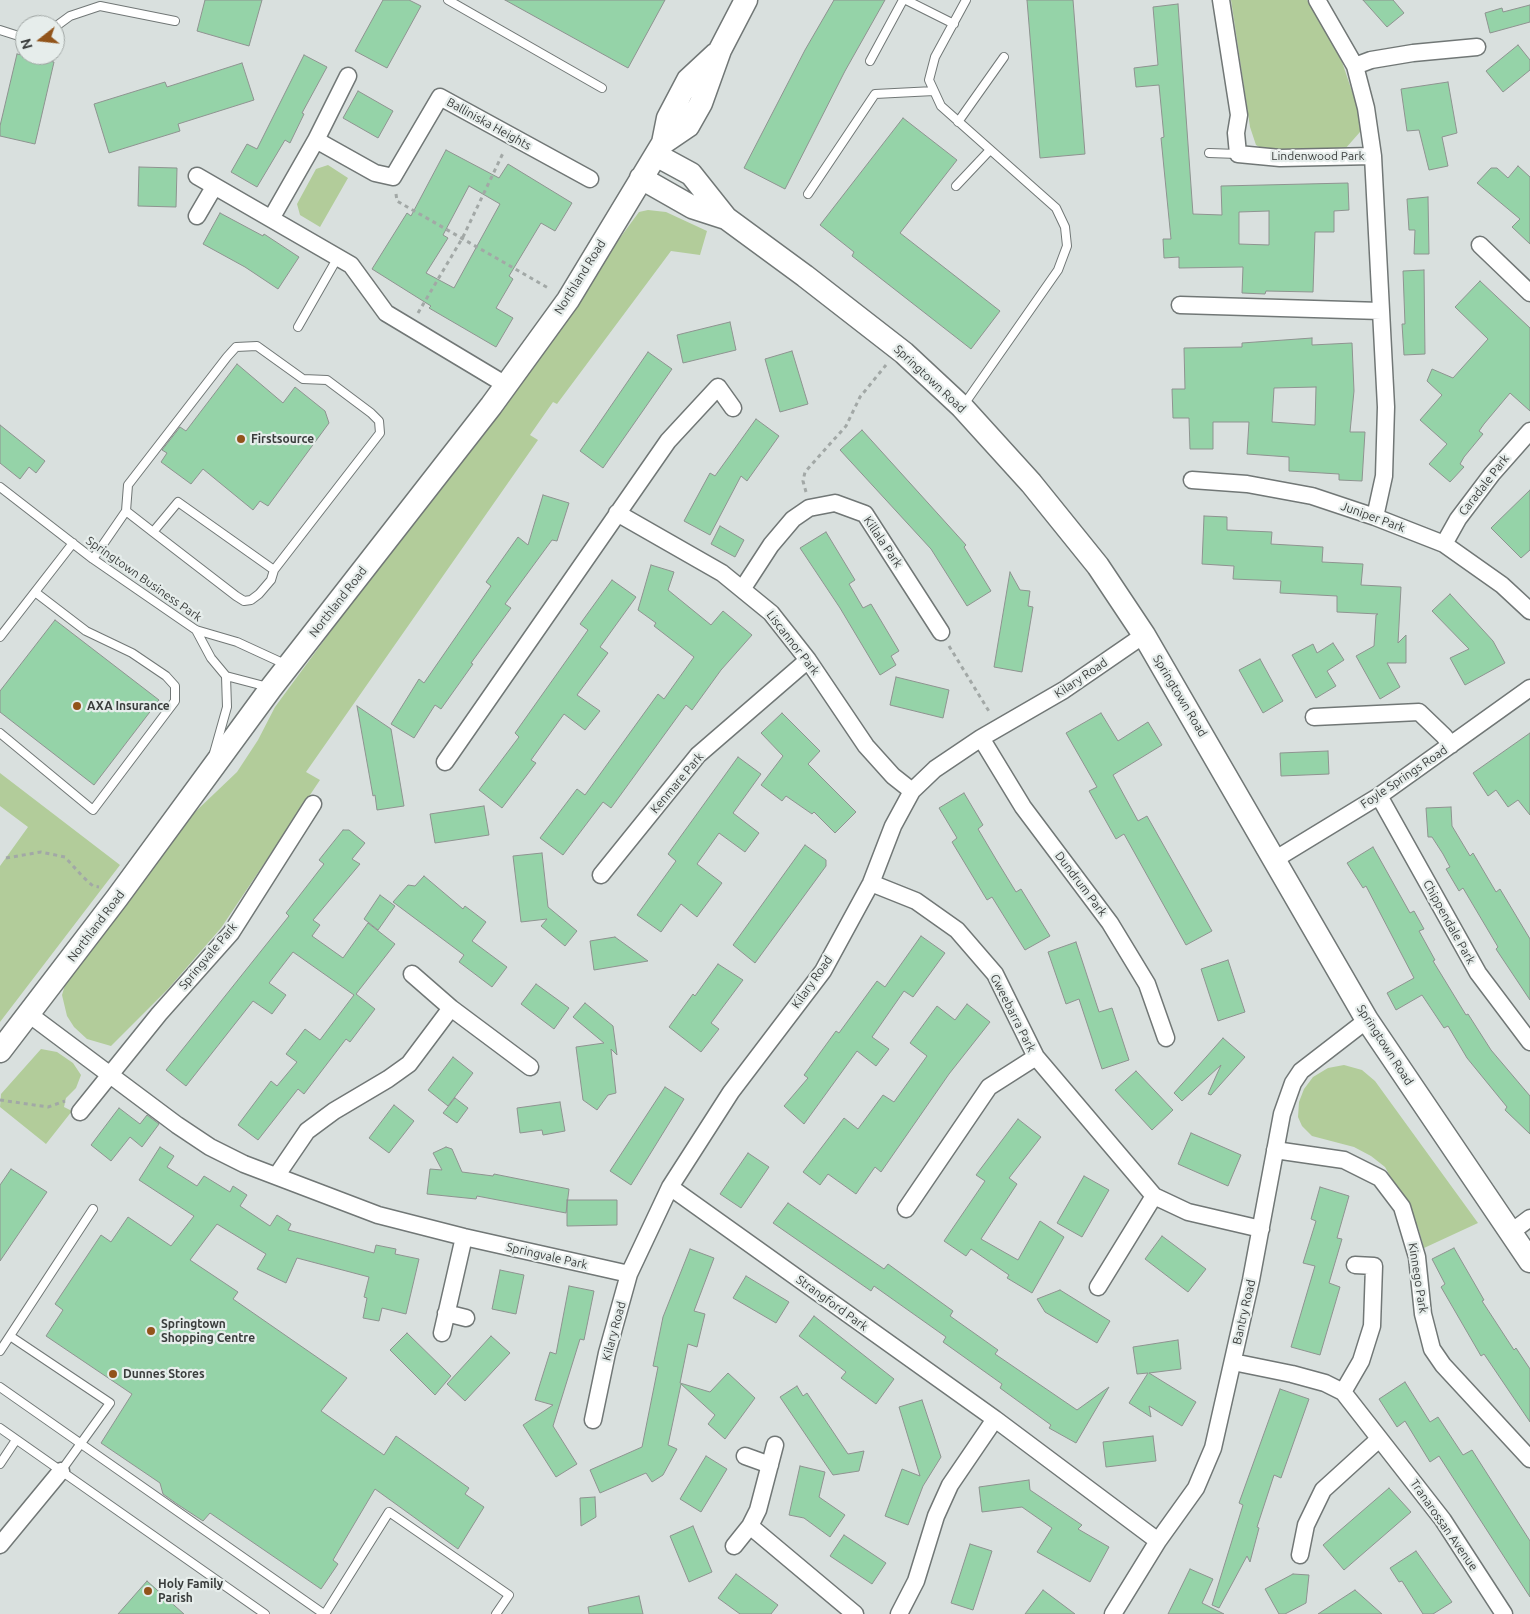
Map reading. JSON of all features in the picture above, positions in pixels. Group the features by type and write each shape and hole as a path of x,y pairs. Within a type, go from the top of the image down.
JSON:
{"main road":[{"name":"Northland Road","path":"0,1051 30,1015 271,688 506,385 568,300 659,149 688,126 701,103 720,50 746,0"},
{"name":"Springtown Road","path":"659,149 691,174 726,218 806,276 904,353 962,407 1031,483 1098,566 1144,635 1368,1020 1530,1261"},
{"name":"Springtown Road","path":"641,178 692,207 726,218"}],"street":[{"path":"1221,0 1240,115 1236,133 1238,154"},
{"name":"Lindenwood Park","path":"1317,0 1355,66 1366,108 1373,156 1386,407 1384,476 1376,516"},
{"path":"1355,66 1371,60 1413,53 1477,47"},
{"path":"272,217 316,140 348,76"},
{"name":"Balliniska Heights","path":"393,177 440,97 510,137 590,179"},
{"path":"316,140 375,173 393,177"},
{"name":"Lindenwood Park","path":"1238,154 1280,158 1373,156"},
{"path":"197,176 272,217 351,265 386,313 411,326 506,385"},
{"path":"198,216 214,187"},
{"path":"1480,245 1530,293"},
{"path":"1180,305 1381,310"},
{"path":"445,762 668,441 718,387 733,408"},
{"name":"Caradale Park","path":"1444,544 1458,519 1492,474 1530,430"},
{"name":"Juniper Park","path":"1192,480 1247,484 1312,496 1376,516 1444,544 1502,585 1530,611"},
{"name":"Killala Park","path":"743,588 771,545 793,519 810,508 835,503 865,514 941,632"},
{"name":"Liscannor Park","path":"617,513 722,573 743,588 771,613 808,660 866,746 893,776 912,791"},
{"name":"Kilary Road","path":"593,1420 607,1353 629,1274 670,1187 731,1092 823,971 871,883 893,826 912,791 936,769 981,738 1064,690 1144,635"},
{"name":"Kenmare Park","path":"601,876 698,755 808,660"},
{"name":"Foyle Springs Road","path":"1274,860 1379,796 1530,688"},
{"path":"1314,717 1420,712 1444,736 1450,745"},
{"name":"Dundrum Park","path":"981,738 1023,807 1110,922 1147,984 1166,1038"},
{"name":"Chippendale Park","path":"1379,796 1478,973 1530,1042"},
{"name":"Springvale Park","path":"109,1075 231,933 313,804"},
{"name":"Gweebarra Park","path":"871,883 916,901 957,930 995,974 1036,1057 1154,1196 1188,1212 1261,1229"},
{"path":"412,974 450,1008 530,1067"},
{"path":"277,1175 307,1131 334,1111 388,1079 409,1064 450,1008"},
{"name":"Springvale Park","path":"30,1015 109,1075 210,1147 244,1164 378,1215 464,1237 629,1274"},
{"name":"Bantry Road","path":"1113,1614 1158,1541 1196,1488 1213,1448 1261,1229 1274,1150 1282,1114 1292,1083 1301,1071 1368,1020"},
{"name":"Gweebarra Park","path":"906,1209 989,1087 1036,1057"},
{"path":"80,1112 109,1075"},
{"name":"Kinnego Park","path":"1274,1150 1344,1160 1380,1178 1402,1207 1417,1257 1423,1314 1432,1349 1443,1364 1530,1458"},
{"name":"Strangford Park","path":"670,1187 995,1419 1158,1541"},
{"path":"1098,1287 1154,1196"},
{"path":"1510,1233 1530,1218"},
{"path":"442,1333 464,1237"},
{"path":"1342,1392 1361,1361 1372,1326 1374,1266 1355,1265"},
{"path":"446,1314 466,1318"},
{"name":"Tranarossan Avenue","path":"1233,1362 1325,1383 1342,1392 1443,1520 1504,1614"},
{"path":"899,1614 916,1582 936,1516 950,1485 995,1419"},
{"path":"1300,1555 1306,1525 1323,1490 1378,1440"},
{"path":"734,1546 750,1526 758,1510 775,1445"},
{"path":"745,1456 770,1465"},
{"path":"0,1545 61,1471"},
{"path":"750,1526 855,1614"}],"lane":[{"path":"448,0 602,88"},
{"path":"870,61 904,0 954,24"},
{"path":"962,407 1058,270 1067,246 1065,228 1056,208 941,106 929,80 935,57 966,0"},
{"path":"65,20 70,16 100,6 175,21"},
{"path":"0,30 15,35"},
{"path":"958,122 1004,57"},
{"path":"808,194 875,94 934,91"},
{"path":"956,186 990,150"},
{"path":"1209,153 1238,154"},
{"path":"298,327 338,257"},
{"path":"93,559 126,511 128,485 236,348 257,346 303,379 327,380 379,421 380,434 274,570 271,580 251,600 244,601 126,511"},
{"name":"Springtown Business Park","path":"0,487 93,559 196,630 237,642 288,666"},
{"path":"153,532 178,502 274,570"},
{"path":"0,637 74,543"},
{"path":"0,733 93,810 175,700 175,686 166,676 132,653 86,630 35,592"},
{"path":"196,630 211,658 226,676 271,688"},
{"path":"207,774 227,707 226,676"},
{"path":"0,1350 93,1209"},
{"path":"10,1336 110,1403 61,1471"},
{"path":"0,1387 324,1614 389,1512 508,1595 496,1614"},
{"path":"0,1428 265,1614"},
{"path":"0,1464 16,1440"}],"path":[{"path":"411,326 463,237 510,137"},
{"path":"393,177 397,200 545,285"},
{"path":"810,508 802,481 805,472 846,426 860,397 888,362"},
{"path":"941,632 999,728"},
{"path":"6,858 41,852 66,857 93,886 104,888 117,898"},
{"path":"0,1100 48,1107 68,1100"}],"green space":[{"path":"1231,0 1307,0 1338,50 1360,115 1360,132 1345,149 1266,151 1256,145 1250,127"},
{"path":"328,165 348,178 320,227 300,215 297,204 316,169"},
{"path":"648,210 666,212 707,231 700,255 671,251 557,404 553,402 530,435 538,440 306,772 320,780 221,928 168,989 111,1046 87,1039 74,1027 67,1016 62,995 65,985 194,813 237,772 258,740 275,707 639,212"},
{"path":"0,773 120,865 0,1022 0,866 28,827 0,806"},
{"path":"41,1049 57,1052 73,1063 81,1075 76,1088 66,1098 64,1107 72,1111 46,1144 0,1107 1,1094"},
{"path":"1344,1065 1362,1070 1375,1081 1478,1223 1424,1248 1418,1227 1385,1167 1371,1156 1354,1147 1312,1136 1302,1126 1298,1117 1299,1102 1304,1089 1313,1077 1328,1068"}],"building":[{"path":"205,0 262,0 249,46 197,31"},
{"path":"383,0 409,0 421,6 387,68 355,51"},
{"path":"505,0 665,0 628,68"},
{"path":"834,0 885,0 845,71 785,189 744,168 805,50"},
{"path":"1027,0 1073,0 1085,154 1040,158"},
{"path":"1363,0 1393,0 1404,13 1387,27"},
{"path":"1178,4 1193,214 1222,215 1221,186 1348,183 1349,210 1334,211 1334,232 1315,232 1313,292 1266,291 1265,294 1242,293 1243,267 1179,268 1179,257 1164,258 1163,239 1171,239 1161,138 1164,137 1159,85 1136,87 1134,68 1158,65 1153,7","holes":["1269,211 1269,245 1239,244 1239,212"]},
{"path":"1530,5 1530,22 1490,33 1485,13 1502,8 1503,12"},
{"path":"1518,45 1530,60 1530,70 1503,92 1486,71"},
{"path":"304,55 327,67 302,113 304,114 290,143 285,140 257,187 231,172 247,144 257,149"},
{"path":"15,62 15,65 53,65 35,144 0,136 0,126"},
{"path":"242,63 254,100 178,124 180,131 109,153 94,104 165,82 167,87"},
{"path":"1448,82 1457,133 1442,137 1448,166 1429,170 1419,130 1407,131 1401,89"},
{"path":"358,91 393,111 378,138 343,118"},
{"path":"903,118 957,160 900,233 1000,311 971,349 852,256 854,252 820,225"},
{"path":"446,150 499,178 508,164 572,203 555,231 541,223 509,276 513,279 496,308 513,318 496,347 429,308 431,306 372,269 407,213 411,216","holes":["469,186 500,204 454,288 426,273 448,238 443,235"]},
{"path":"1518,166 1530,177 1530,244 1512,227 1520,219 1477,183 1491,168 1497,168 1508,178"},
{"path":"139,167 177,168 176,207 138,206"},
{"path":"1428,197 1429,254 1414,254 1415,230 1409,230 1407,199"},
{"path":"220,213 263,236 264,234 299,257 278,289 245,267 203,244"},
{"path":"1424,270 1425,354 1404,355 1402,324 1405,324 1403,271"},
{"path":"1480,281 1530,328 1530,411 1510,393 1479,431 1483,434 1464,457 1460,464 1464,467 1450,482 1429,464 1447,444 1420,420 1442,395 1427,381 1432,369 1453,378 1488,339 1455,307"},
{"path":"730,322 736,350 683,363 677,335"},
{"path":"1312,338 1312,345 1352,343 1354,391 1350,432 1365,432 1362,481 1339,480 1339,474 1289,471 1289,457 1247,454 1249,422 1213,422 1213,449 1190,449 1189,418 1173,418 1172,389 1185,389 1184,348 1242,347 1242,343","holes":["1316,387 1315,425 1272,422 1274,388"]},
{"path":"792,351 808,404 780,412 765,359"},
{"path":"648,352 672,369 603,468 580,451"},
{"name":"Firstsource","path":"237,364 283,403 295,387 325,411 329,423 268,506 260,501 253,510 203,469 191,484 161,462 167,453 162,450 180,427 186,431"},
{"path":"756,419 779,436 747,481 741,476 710,535 684,521 710,473 715,476"},
{"path":"0,425 45,461 36,473 29,467 20,479 0,463"},
{"path":"862,430 966,545 964,547 991,591 967,606 931,549 840,450"},
{"path":"1530,490 1530,550 1521,558 1491,528"},
{"path":"543,495 569,503 557,541 552,540 505,604 511,608 471,663 473,664 441,709 435,705 414,738 391,724 419,679 424,683 491,586 486,582 518,537 528,545"},
{"path":"1204,516 1227,517 1227,530 1272,532 1271,544 1323,547 1322,562 1363,564 1361,585 1401,587 1398,643 1406,635 1406,663 1387,663 1400,687 1380,699 1356,656 1374,646 1376,615 1378,614 1337,612 1337,596 1280,593 1281,581 1233,579 1234,566 1202,564"},
{"path":"720,526 744,540 735,557 711,544"},
{"path":"826,532 855,580 849,584 863,608 871,604 899,651 891,656 896,665 880,675 840,608 800,548"},
{"path":"651,565 674,572 668,590 711,625 723,611 752,635 721,670 692,710 686,705 611,808 603,802 563,855 540,838 577,789 585,795 658,694 664,699 694,657 654,626 656,623 638,610"},
{"path":"1010,572 1020,590 1030,591 1028,606 1033,607 1022,672 994,667"},
{"path":"612,580 636,597 600,647 608,653 577,695 600,711 585,730 564,714 531,760 536,763 502,808 479,790 519,737 515,733 588,630 580,624"},
{"path":"1450,594 1493,641 1505,663 1465,685 1450,658 1469,649 1432,611"},
{"name":"AXA Insurance","path":"55,620 159,700 94,785 0,712 0,691"},
{"path":"1333,643 1344,660 1327,671 1336,686 1316,698 1292,655 1313,644 1317,653"},
{"path":"1260,659 1283,701 1263,713 1239,670"},
{"path":"896,677 949,690 943,718 890,705"},
{"path":"357,706 391,729 404,806 377,810"},
{"path":"782,713 820,751 808,764 856,812 835,833 814,812 812,814 786,796 782,801 761,785 783,756 761,733"},
{"path":"1101,713 1118,741 1148,722 1162,745 1113,775 1138,821 1147,816 1212,931 1186,945 1124,834 1116,839 1089,791 1097,787 1066,733"},
{"path":"1530,733 1530,815 1518,800 1508,807 1496,790 1488,796 1473,773"},
{"path":"1328,751 1329,774 1281,776 1280,753"},
{"path":"738,757 761,774 733,813 759,833 745,852 719,833 697,864 722,883 697,917 681,904 661,932 637,915 676,861 668,854"},
{"path":"964,793 983,825 978,829 997,861 1016,892 1021,889 1050,936 1025,950 992,897 987,900 952,842 957,838 939,808"},
{"path":"484,806 489,835 435,843 430,814"},
{"path":"1451,807 1452,826 1470,856 1473,853 1496,892 1500,889 1530,939 1530,1000 1496,949 1498,947 1463,888 1459,891 1446,869 1450,867 1443,854 1432,837 1428,837 1426,808"},
{"path":"343,830 349,830 365,843 352,859 360,864 313,920 320,925 312,936 343,958 368,923 395,944 356,994 375,1009 350,1042 346,1039 304,1094 298,1089 258,1140 238,1125 271,1081 277,1086 297,1062 286,1054 305,1029 320,1040 354,995 293,952 269,983 286,995 272,1014 253,1001 186,1086 166,1070 289,916 286,913 324,864 319,860"},
{"path":"805,845 826,860 826,866 755,963 733,945"},
{"path":"1373,847 1410,913 1414,911 1424,929 1419,931 1435,960 1433,961 1466,1015 1468,1014 1491,1050 1530,1096 1530,1134 1505,1110 1507,1107 1467,1058 1448,1026 1444,1028 1422,995 1396,1010 1387,993 1414,978 1366,886 1363,888 1347,863"},
{"path":"542,853 548,907 577,931 565,946 541,926 547,919 521,922 513,856"},
{"path":"424,876 463,909 465,906 486,922 472,941 507,967 492,987 459,962 464,955 393,902 408,885 415,886"},
{"path":"380,895 395,906 378,930 364,919"},
{"path":"921,936 945,953 913,997 904,991 872,1037 889,1049 876,1066 857,1051 804,1124 784,1106 808,1078 804,1075 836,1031 839,1033 877,981 885,987"},
{"path":"615,937 648,961 594,970 590,941"},
{"path":"1076,942 1099,1012 1112,1008 1129,1060 1102,1069 1079,999 1066,1004 1048,952"},
{"path":"1228,960 1245,1012 1218,1021 1201,969"},
{"path":"718,964 743,980 711,1023 719,1029 701,1052 669,1027"},
{"path":"536,984 569,1008 554,1029 521,1004"},
{"path":"585,1003 613,1026 617,1055 611,1049 616,1093 608,1095 597,1110 583,1100 576,1047 604,1043 573,1017"},
{"path":"967,1004 990,1022 949,1074 881,1172 875,1167 856,1194 828,1174 820,1185 803,1172 844,1118 858,1129 883,1095 894,1102 927,1056 910,1043 937,1006 955,1020"},
{"path":"1223,1038 1245,1057 1211,1095 1208,1094 1221,1065 1182,1101 1174,1093"},
{"path":"453,1057 473,1073 448,1106 428,1090"},
{"path":"1136,1071 1173,1110 1152,1130 1115,1090"},
{"path":"665,1087 684,1099 631,1185 610,1171"},
{"path":"455,1098 468,1108 457,1123 443,1113"},
{"path":"560,1102 565,1131 543,1135 542,1130 520,1133 517,1108"},
{"path":"394,1105 414,1121 389,1153 369,1138"},
{"path":"119,1108 140,1124 147,1115 159,1124 142,1147 130,1137 111,1161 91,1145"},
{"path":"1018,1119 1041,1137 1009,1178 1017,1184 981,1239 1018,1260 1040,1221 1064,1237 1032,1293 1007,1278 1009,1275 971,1249 966,1256 944,1241 985,1181 976,1175"},
{"path":"1191,1133 1241,1155 1228,1186 1178,1164"},
{"path":"160,1147 174,1156 167,1167 197,1186 204,1176 230,1192 233,1186 247,1195 240,1206 270,1226 277,1215 291,1224 288,1230 374,1253 376,1245 396,1249 395,1254 419,1259 406,1314 382,1308 379,1321 363,1318 367,1298 364,1297 369,1277 297,1258 286,1283 257,1269 266,1254 217,1224 190,1260 238,1292 233,1299 347,1378 321,1411 384,1455 396,1436 469,1488 465,1494 484,1507 458,1549 375,1489 333,1560 338,1564 321,1589 210,1513 203,1521 177,1504 163,1494 160,1483 101,1443 132,1394 46,1336 63,1310 55,1304 101,1235 111,1242 128,1217 171,1246 194,1216 139,1180"},
{"path":"446,1147 452,1149 462,1172 493,1176 494,1174 569,1189 566,1213 477,1196 476,1199 427,1194 430,1169 442,1170 433,1153"},
{"path":"748,1153 769,1167 741,1208 720,1194"},
{"path":"11,1169 47,1192 0,1261 0,1185"},
{"path":"1084,1176 1109,1190 1082,1237 1057,1223"},
{"path":"1320,1187 1349,1196 1337,1238 1342,1239 1329,1283 1340,1287 1320,1355 1291,1347 1315,1266 1303,1263 1316,1221 1311,1219"},
{"path":"567,1200 617,1200 617,1225 567,1226"},
{"path":"788,1203 884,1269 888,1264 953,1311 950,1316 998,1350 995,1354 1077,1410 1109,1387 1076,1443 1049,1428 1051,1425 1000,1388 1002,1384 943,1342 946,1337 874,1286 871,1291 773,1223"},
{"path":"1162,1236 1206,1269 1188,1292 1145,1259"},
{"path":"1454,1248 1484,1300 1482,1301 1514,1350 1516,1348 1530,1369 1530,1422 1484,1354 1481,1356 1441,1287 1445,1284 1432,1259"},
{"path":"690,1249 714,1258 694,1311 705,1314 697,1347 688,1344 680,1383 710,1392 728,1373 755,1398 725,1439 708,1424 715,1415 681,1384 668,1445 677,1449 663,1475 652,1482 646,1473 600,1493 590,1470 642,1447 658,1367 653,1366 663,1317"},
{"path":"500,1270 524,1275 516,1314 492,1309"},
{"path":"746,1276 789,1302 776,1323 733,1298"},
{"path":"569,1286 594,1291 584,1340 580,1339 553,1426 577,1464 556,1477 523,1425 553,1405 535,1400 550,1352 556,1354"},
{"path":"1060,1290 1110,1321 1097,1343 1045,1312 1037,1299"},
{"path":"814,1316 894,1379 876,1404 841,1378 846,1372 799,1336"},
{"path":"407,1333 451,1376 435,1395 390,1350"},
{"path":"491,1336 510,1353 465,1401 447,1384"},
{"path":"1178,1340 1181,1369 1149,1373 1196,1402 1182,1426 1149,1406 1151,1417 1129,1403 1148,1373 1137,1374 1133,1347"},
{"path":"1405,1382 1430,1422 1438,1417 1463,1455 1472,1450 1530,1541 1530,1597 1439,1456 1430,1462 1405,1421 1397,1427 1379,1399"},
{"path":"797,1386 803,1396 807,1393 848,1454 864,1451 859,1471 833,1475 780,1397"},
{"path":"1280,1389 1309,1399 1281,1478 1274,1475 1257,1527 1259,1528 1250,1562 1247,1556 1219,1608 1212,1605 1243,1505 1239,1503"},
{"path":"922,1400 941,1457 923,1486 908,1525 885,1516 902,1469 920,1476 899,1407"},
{"path":"1153,1436 1156,1461 1106,1467 1103,1442"},
{"path":"706,1456 727,1469 701,1512 680,1499"},
{"path":"800,1466 825,1472 819,1497 845,1515 830,1537 804,1518 789,1515"},
{"path":"1029,1480 1030,1490 1082,1525 1078,1529 1109,1547 1090,1582 1037,1552 1052,1528 1022,1507 982,1512 979,1487"},
{"path":"1389,1488 1411,1512 1344,1570 1323,1545"},
{"path":"595,1497 596,1517 581,1526 580,1498"},
{"path":"693,1526 712,1572 689,1582 670,1536"},
{"path":"844,1535 886,1563 872,1584 830,1556"},
{"path":"970,1544 992,1551 973,1610 951,1603"},
{"path":"1416,1551 1452,1602 1433,1614 1423,1614 1402,1581 1399,1582 1390,1568"},
{"path":"1190,1569 1213,1579 1202,1603 1224,1614 1168,1614"},
{"path":"736,1574 778,1605 771,1614 740,1614 718,1598"},
{"path":"1293,1574 1309,1575 1306,1603 1285,1614 1279,1614 1265,1589"},
{"name":"Holy Family Parish","path":"147,1581 184,1614 118,1614"},
{"path":"1043,1590 1075,1614 1025,1614"},
{"path":"1355,1590 1382,1614 1318,1614"},
{"path":"639,1596 643,1614 589,1614 588,1607"}],"place":[{"name":"Firstsource","path":"241,439"},
{"name":"AXA Insurance","path":"77,706"},
{"name":"Springtown Shopping Centre","path":"151,1331"},
{"name":"Dunnes Stores","path":"113,1374"},
{"name":"Holy Family Parish","path":"148,1591"}]}
